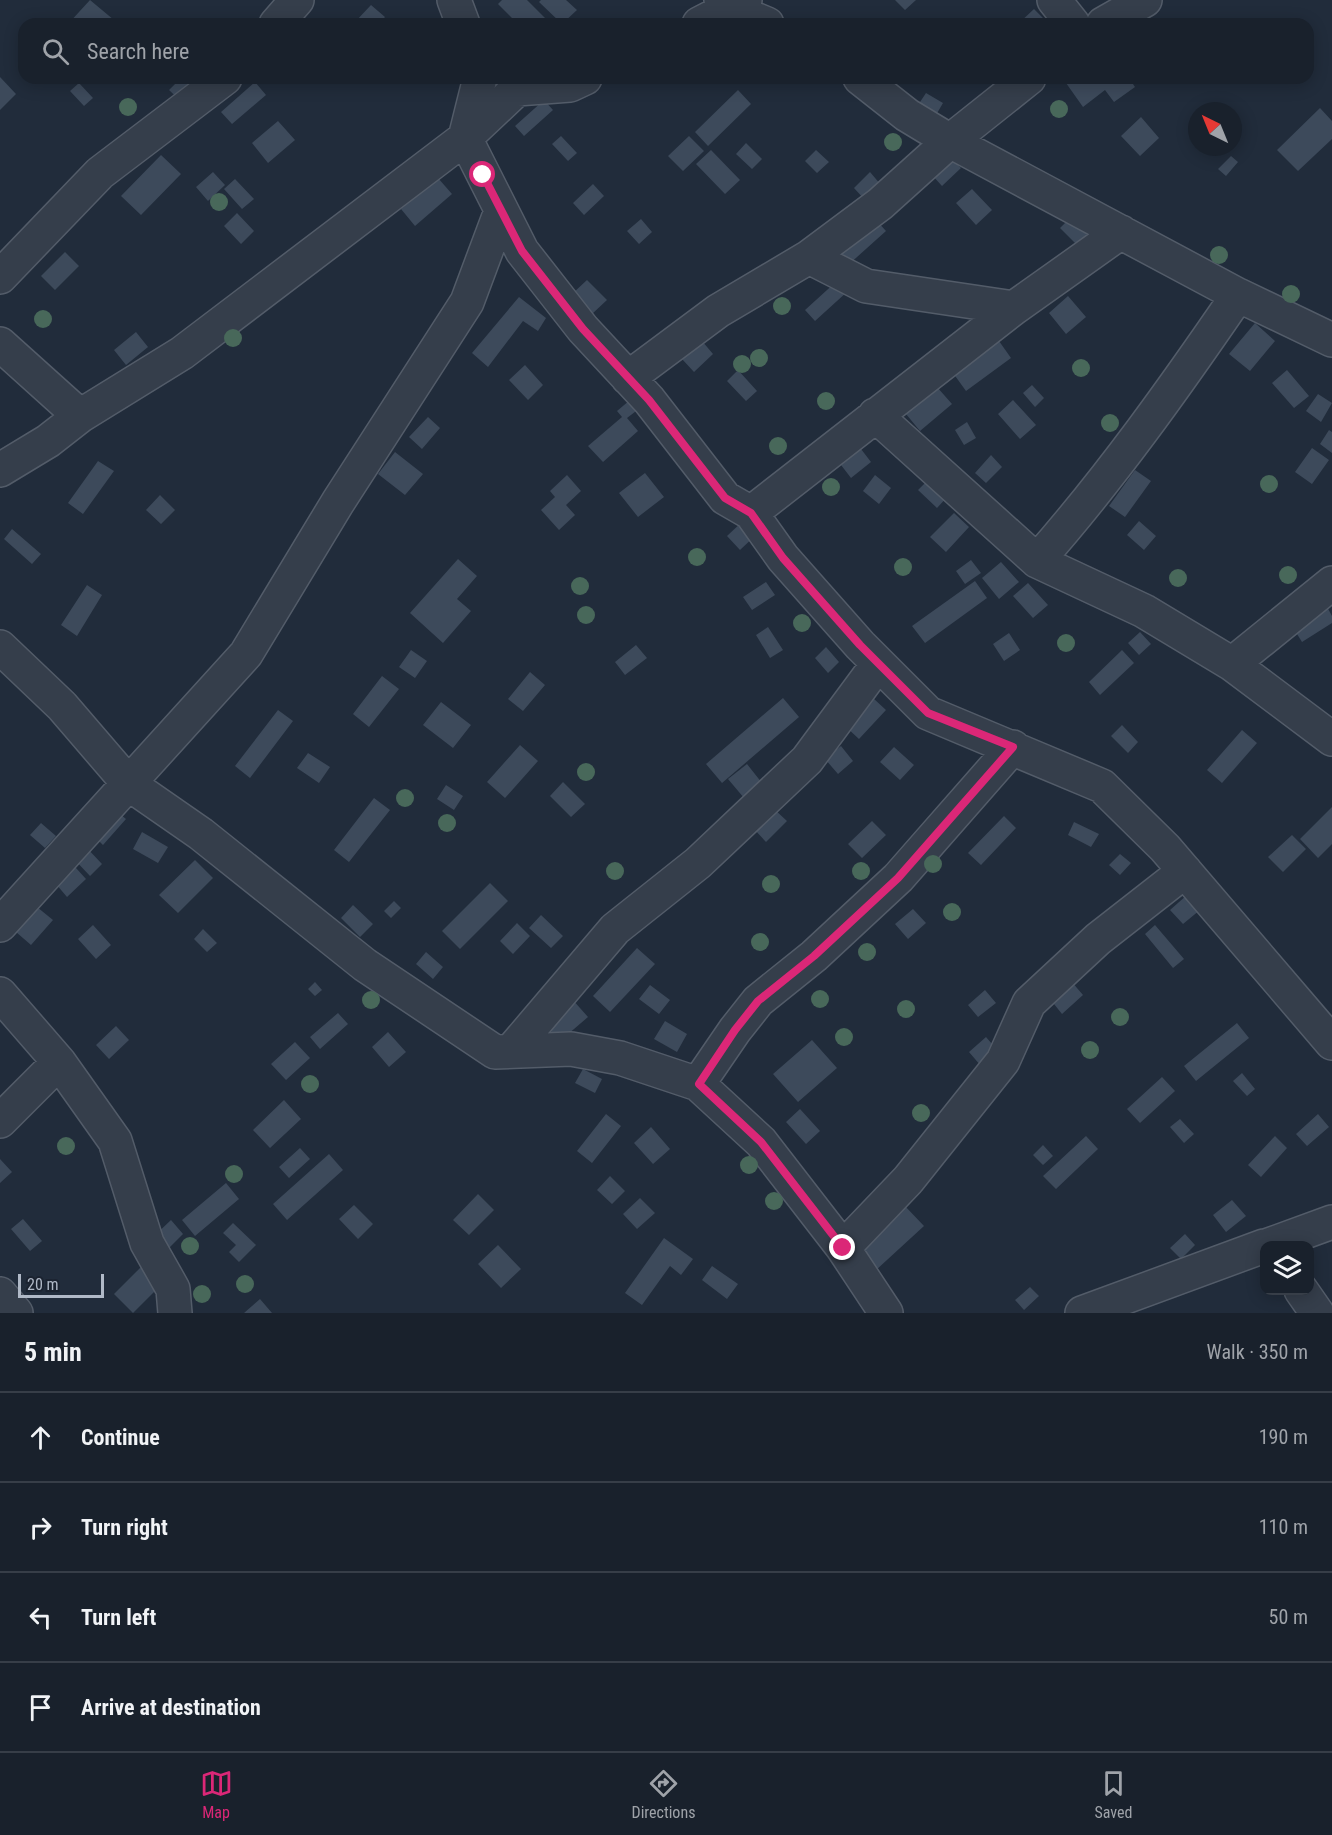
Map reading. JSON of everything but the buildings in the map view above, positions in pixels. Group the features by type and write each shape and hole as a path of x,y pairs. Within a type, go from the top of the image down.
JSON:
{"street":[{"path":"281,18 297,0"},
{"path":"454,0 461,18"},
{"path":"1054,0 1068,18"},
{"path":"1114,18 1145,0"},
{"path":"708,18 732,3 757,18"},
{"path":"0,277 100,173 217,84"},
{"path":"478,84 465,138 522,251 583,329 628,378 725,498 751,513 783,558 878,663 928,713 1102,786 1185,871 1330,1038"},
{"path":"0,470 48,441 80,416 182,353 465,138 518,89 572,84"},
{"path":"868,84 907,115 950,141 1238,295 1332,340"},
{"path":"628,378 718,311 810,257 880,204 950,141 1021,84"},
{"path":"0,925 246,654 338,502 467,302 501,211"},
{"path":"751,513 1014,308 1122,232"},
{"path":"810,257 866,286 1014,308"},
{"path":"1037,561 1077,515 1154,416 1238,295"},
{"path":"0,344 80,416"},
{"path":"875,415 1037,561 1144,610 1232,664 1332,739"},
{"path":"1232,664 1332,584"},
{"path":"0,647 62,706 129,784 201,834 365,966 495,1052 571,1049 620,1058 699,1084 761,1142 843,1248 886,1313"},
{"path":"512,1050 615,929 698,863 807,760 878,663"},
{"path":"699,1084 735,1030 758,1001 814,956 898,878 1013,747"},
{"path":"843,1248 908,1180 1003,1061 1029,1003 1098,939 1185,871"},
{"path":"0,994 59,1062 115,1141 147,1243 173,1289 175,1313"},
{"path":"0,1121 59,1062"},
{"path":"1277,1241 1332,1222"},
{"path":"1082,1313 1260,1247"},
{"path":"0,1294 16,1313"},
{"path":"1304,1295 1317,1313"}],"route":[{"path":"483,175 522,251 583,329 649,400 725,498 751,513 783,558 860,645 928,713 1013,747 963,801 898,878 814,956 758,1001 735,1030 699,1084 761,1142 843,1248"}]}
